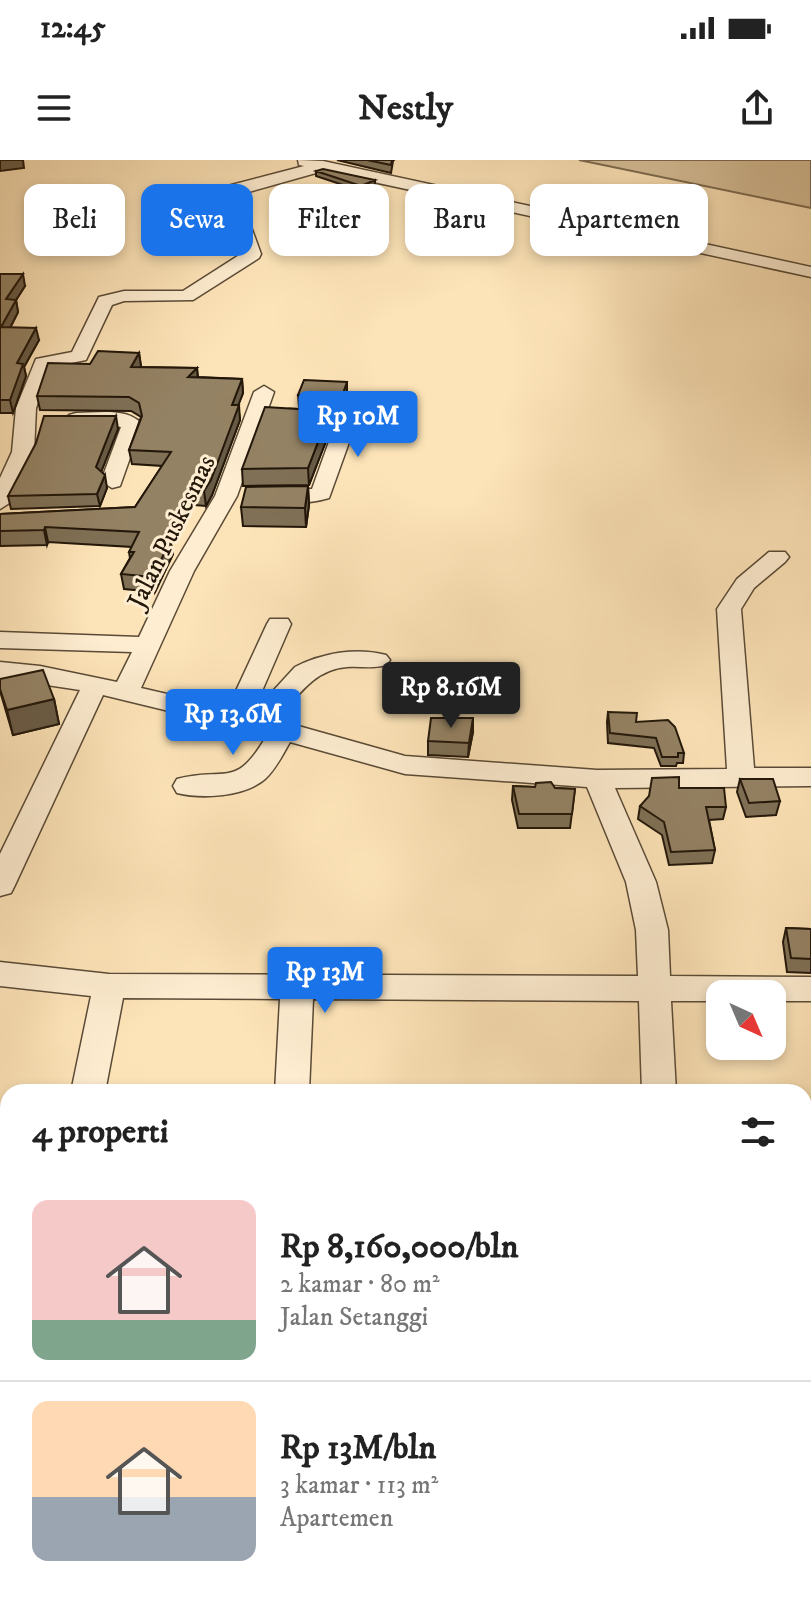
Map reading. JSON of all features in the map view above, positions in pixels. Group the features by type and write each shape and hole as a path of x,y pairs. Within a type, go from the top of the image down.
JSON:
{"street":[{"path":"294,160 811,272"},
{"path":"343,170 359,160"},
{"path":"112,481 131,431 129,420 42,419 26,408 43,363 79,356 105,301 124,296 187,296 252,256 240,216 189,205 222,192 323,166"},
{"name":"Jalan Puskesmas","path":"125,694 182,571 226,496 264,392"},
{"path":"226,496 317,495 323,490 346,423 335,417 256,415"},
{"path":"5,513 23,452 42,419"},
{"path":"741,776 729,609 745,584 777,557"},
{"path":"187,786 234,785 251,778 260,770 259,725 279,624"},
{"path":"0,640 148,645"},
{"path":"259,725 304,673 313,667 335,660 377,660"},
{"path":"0,670 95,685 405,765 597,779 811,777"},
{"path":"3,869 36,812 95,685"},
{"path":"597,779 641,882 652,930 659,1084"},
{"path":"0,974 109,986 811,989"},
{"path":"90,1084 109,986"},
{"path":"292,1084 297,986"}],"shaded area":[{"path":"579,160 811,160 811,208 708,187 708,184"}],"building":[{"path":"367,160 392,160 391,165"},
{"path":"323,169 375,180 355,184 316,171"},
{"path":"0,274 23,274 6,299 16,300 1,327 36,328 17,363 23,364 10,400 0,400"},
{"path":"98,351 139,353 131,367 197,368 188,377 242,379 232,405 239,405 211,480 204,491 193,490 179,512 164,539 171,539 153,577 121,574 134,552 129,552 139,532 45,527 44,530 0,531 0,514 135,507 171,452 129,450 142,416 139,403 129,397 37,396 48,363 90,364"},
{"path":"304,380 347,382 341,399 335,396 298,395"},
{"path":"265,407 330,411 308,468 242,469"},
{"path":"44,416 116,416 96,467 105,475 97,494 8,496 36,443"},
{"path":"308,486 305,508 241,507 246,487"},
{"path":"402,667 438,669 436,693 399,691"},
{"path":"43,670 54,699 7,710 0,679"},
{"path":"608,712 637,713 636,722 668,720 675,727 684,753 678,753 678,757 662,757 656,738 610,733"},
{"path":"431,718 473,718 469,743 428,741"},
{"path":"679,777 679,788 724,788 726,807 706,807 715,850 671,852 664,822 640,806 649,796 652,778"},
{"path":"740,779 773,779 780,801 749,803"},
{"path":"551,782 555,788 575,789 572,814 519,814 513,786 535,787 536,783"},
{"path":"786,928 811,929 811,959 791,958"}]}
